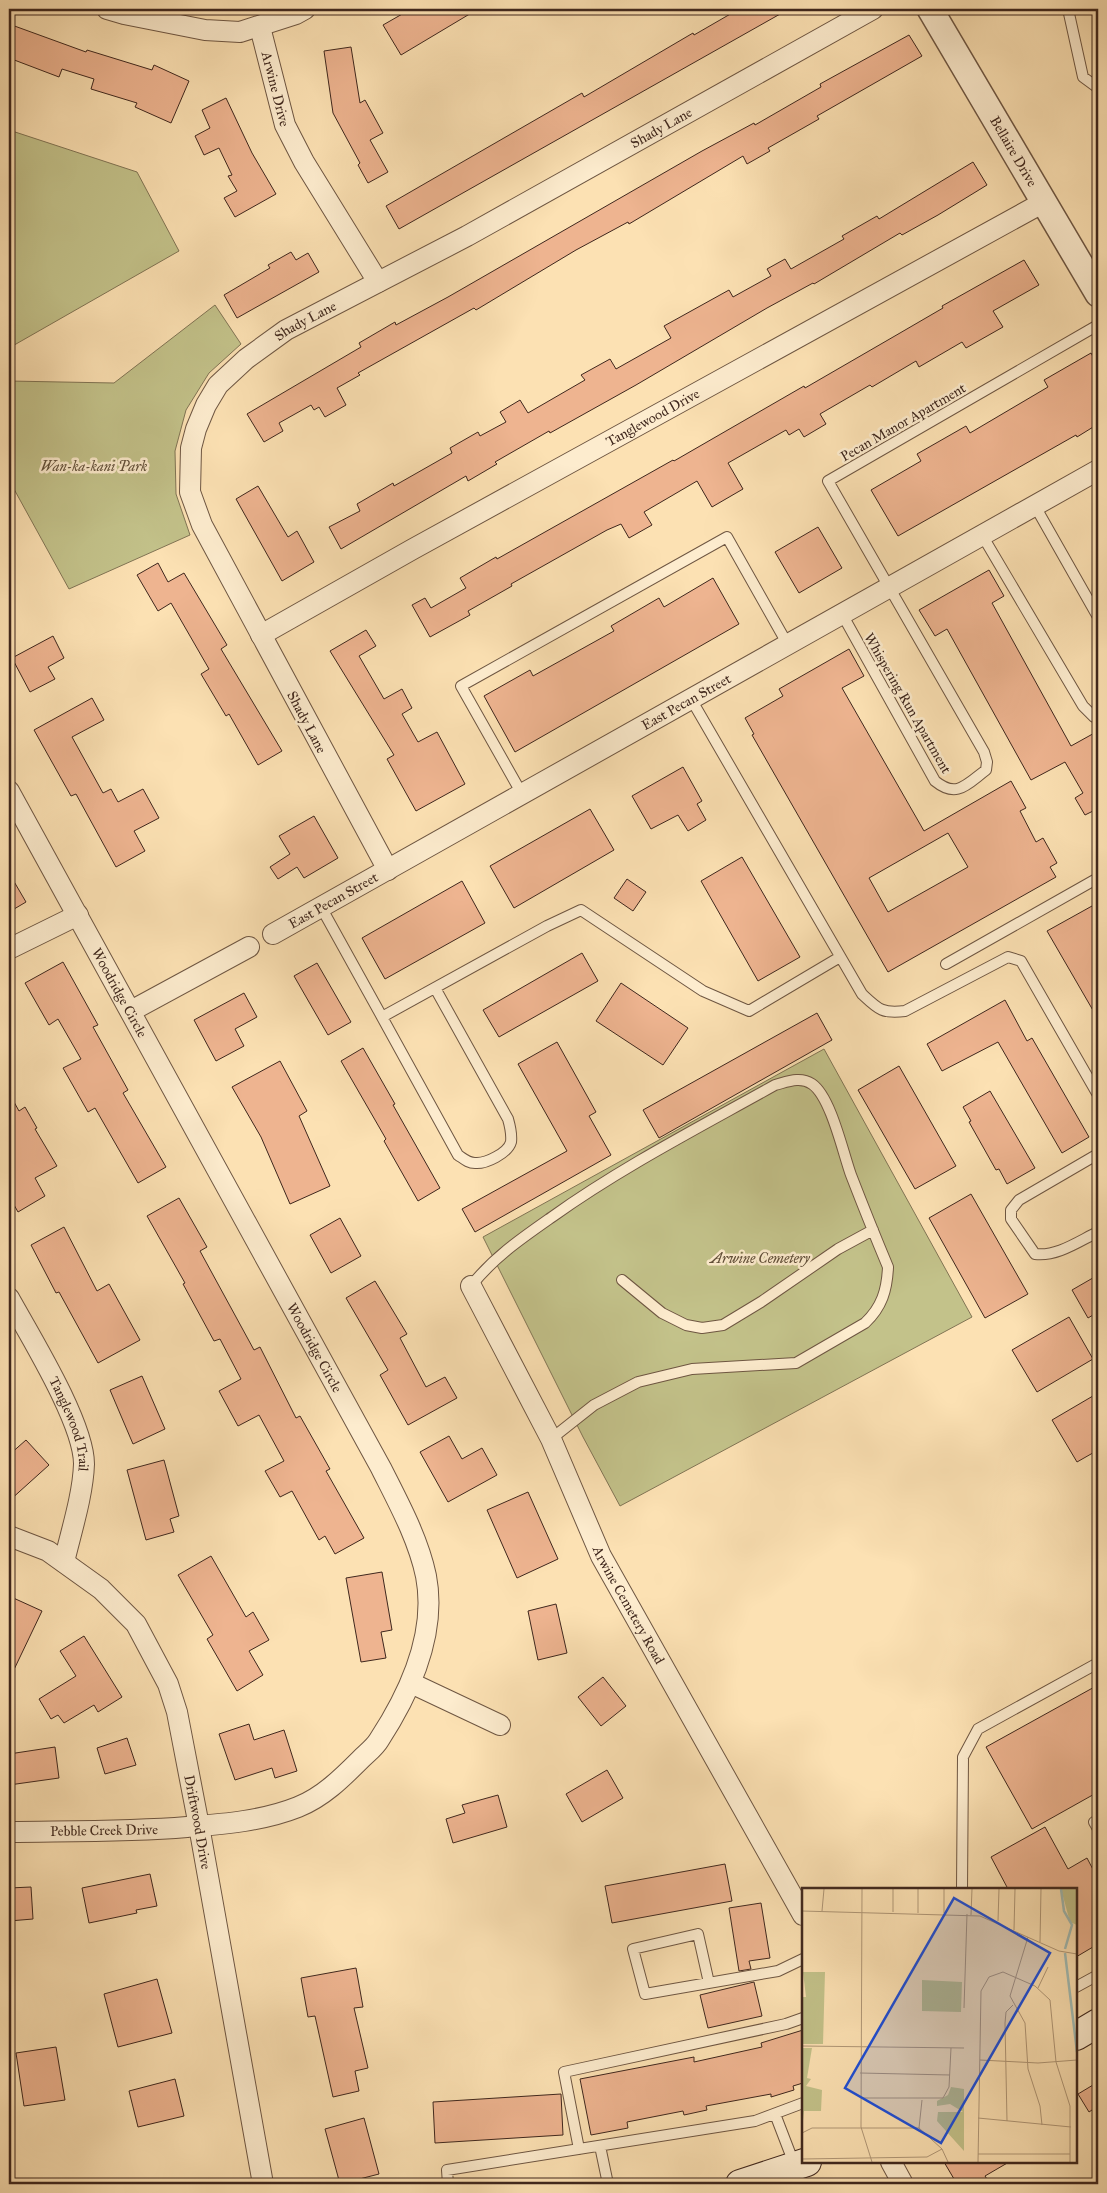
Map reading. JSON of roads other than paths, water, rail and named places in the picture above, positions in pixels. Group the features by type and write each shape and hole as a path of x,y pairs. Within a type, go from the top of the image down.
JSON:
{"main road":[{"path":"1077,2035 1098,2023"},
{"path":"740,2184 801,2164"}],"street":[{"path":"107,9 205,30 240,32 260,27 305,9"},
{"name":"Shady Lane","path":"388,870 202,525 190,492 191,448 196,429 206,405 218,385 246,359 286,330 467,236 873,9"},
{"name":"Bellaire Drive","path":"930,9 1098,294"},
{"name":"Arwine Drive","path":"260,27 285,125 304,162 378,282"},
{"name":"Tanglewood Drive","path":"261,635 413,549 1044,202"},
{"name":"East Pecan Street","path":"273,934 1098,470"},
{"name":"Woodridge Circle","path":"9,791 381,1468 406,1519 425,1575 428,1592 427,1620 422,1644 411,1683 378,1742 338,1781 318,1796 298,1807 238,1823 199,1826"},
{"path":"9,949 78,915"},
{"path":"131,1011 249,947"},
{"name":"Arwine Cemetery Road","path":"471,1286 551,1439 601,1556 802,1913"},
{"name":"Tanglewood Trail","path":"9,1298 72,1419 80,1441 84,1463 82,1482 64,1562"},
{"name":"Driftwood Drive","path":"9,1536 48,1551 101,1590 136,1624 168,1684 177,1712 199,1826 263,2184"},
{"path":"411,1683 500,1725"},
{"name":"Pebble Creek Drive","path":"9,1832 134,1831 199,1826"},
{"path":"892,2163 904,2184"}],"lane":[{"path":"1068,9 1083,77 1098,88"},
{"name":"Pecan Manor Apartment","path":"890,587 828,481 1098,324"},
{"path":"1035,506 1098,617"},
{"path":"982,536 1083,706 1094,717 1098,718"},
{"path":"522,794 461,686 727,537 788,645"},
{"name":"Whispering Run Apartment","path":"842,614 935,781 944,789 955,790 962,787 986,770 987,762 984,752 890,587"},
{"path":"691,699 862,994 879,1010 890,1013 905,1011 1008,957 1021,961 1098,1095"},
{"path":"946,964 1098,878"},
{"path":"321,907 458,1155 467,1161 477,1163 489,1160 509,1147 511,1141 508,1119 435,988"},
{"path":"382,1017 547,926 581,910 703,991 749,1011 840,957"},
{"path":"471,1286 486,1267 506,1250 577,1200 642,1160 775,1085 796,1079 812,1084 825,1101 839,1134 850,1172 888,1267 887,1282 881,1305 866,1323 796,1363 692,1369 638,1382 594,1405 551,1439"},
{"path":"1098,1154 1019,1200 1011,1210 1011,1219 1035,1254 1055,1253 1098,1232"},
{"path":"622,1280 662,1313 686,1325 702,1328 723,1325 761,1302 838,1249 873,1230"},
{"path":"962,1888 963,1758 978,1729 1098,1663"},
{"path":"1098,1820 1094,1822 1098,1830"},
{"path":"709,1983 698,1934 633,1949 645,1994 709,1983 778,1971 802,1959"},
{"path":"1077,1986 1098,1974"},
{"path":"579,2149 564,2072 786,2024 802,2018"},
{"path":"448,2184 447,2170 756,2121 802,2104"},
{"path":"775,2114 801,2164"},
{"path":"600,2146 608,2184"}],"park label":[{"name":"Wan-ka-kani Park","path":"94,466"},
{"name":"Arwine Cemetery","path":"760,1258"}]}
